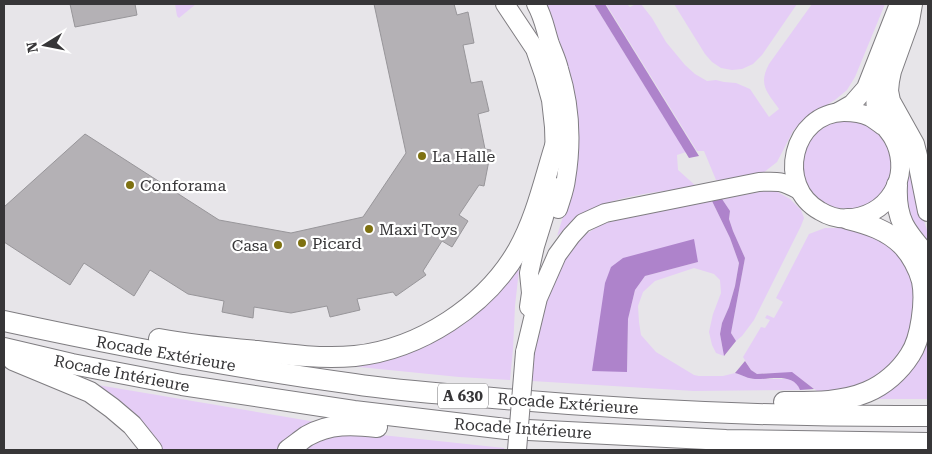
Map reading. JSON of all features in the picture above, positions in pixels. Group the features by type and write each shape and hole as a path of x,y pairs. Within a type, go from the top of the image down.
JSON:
{"highway":[{"path":"912,4 891,71 888,91 890,101 914,144 928,211"},
{"path":"4,316 74,323 187,344 296,355 356,356 382,351 410,342 450,321 483,294 505,270 526,235 555,146"},
{"path":"897,185 897,206 903,226 928,257"},
{"path":"426,392 466,386 577,394 800,402 849,398 867,392 897,371 911,354 920,330 923,305 922,282 913,260 903,246 880,228 848,219"},
{"name":"Rocade Extérieure","path":"4,321 186,358 354,384 426,392 558,404 755,414 928,416"},
{"name":"Rocade Intérieure","path":"4,348 72,364 182,385 354,411 506,429 726,440 928,443"},
{"path":"4,356 90,392 132,425 152,450"},
{"path":"288,450 307,436 321,430 352,424 422,432 600,446 726,440"}],"main road":[{"path":"505,4 535,49 551,100 555,146 554,179 534,246 529,274 531,292 517,450"},
{"path":"531,292 566,181 570,152 570,127 560,70 549,42 542,15 536,4"},
{"path":"899,4 866,88 852,104 822,118 809,128 799,141 794,157 794,174 806,200 816,209 836,218 848,219 878,210 889,199 897,185 900,169 899,153 893,138 883,126 876,112 875,93 903,19 912,4"},
{"path":"838,112 862,114 883,126"},
{"path":"525,352 543,284 557,255 571,236 584,224 605,213 759,182 779,181 800,190"}],"shaded area":[{"path":"175,4 196,4 179,18"},
{"path":"544,4 594,4 686,152 677,155 678,170 697,187 629,197 612,202 581,215 557,236 566,207 572,91 567,64"},
{"path":"594,4 605,4 699,156 689,158"},
{"path":"606,4 627,4 630,7 641,4 666,42 695,74 707,81 716,80 736,83 750,89 769,117 779,109 765,88 764,78 766,71 812,4 885,4 855,77 847,90 835,100 806,117 793,131 777,162 763,173 726,181 716,180 704,151 697,151"},
{"path":"674,4 797,4 762,55 753,64 742,69 732,70 721,68 712,62"},
{"path":"847,121 864,124 872,128 884,140 888,148 891,165 888,182 884,190 872,202 864,206 847,209 830,206 822,202 810,190 806,182 803,165 806,148 810,140 822,128 830,124"},
{"path":"903,136 928,233 928,244 907,225"},
{"path":"765,191 776,191 790,199 801,210 804,218 754,320 736,341 731,333 745,258 729,219 730,211 722,199"},
{"path":"722,199 730,211 729,219 745,258 731,333 736,341 724,356 720,334 735,286 739,263 730,238 712,201"},
{"path":"712,201 730,238 739,263 735,286 720,334 724,356 716,353 709,332 721,293 720,280 714,274 694,268 655,281 643,292 638,306 641,335 656,352 694,375 723,376 735,373 753,379 791,379 798,385 800,390 694,391 532,381 534,336 540,312 568,250 583,236 602,224","holes":["698,262 645,276 635,290 628,319 627,372 611,267"]},
{"path":"825,228 854,228 889,244 903,260 913,284 915,311 909,335 897,357 880,373 862,385 831,391 817,391 801,379 775,373 757,374 751,370 743,357 761,327 765,328 770,320 765,318 767,315 774,318 783,302 776,298 809,234"},
{"path":"694,239 698,262 645,276 635,290 628,319 627,372 592,371 605,283 611,267 623,258"},
{"path":"521,252 510,380 459,377 309,362 420,341"},
{"path":"928,315 928,399 869,399"},
{"path":"745,361 751,370 757,374 792,372 814,389 800,390 797,384 787,379 753,379 735,373"},
{"path":"92,384 316,422 286,441 278,450 158,450"},
{"path":"363,433 504,448 504,450 300,450 320,438"}],"building":[{"path":"70,4 135,4 137,15 75,27"},
{"path":"374,4 454,4 457,15 468,12 474,43 463,45 471,83 482,81 489,111 478,114 485,149 491,150 484,186 479,185 459,215 468,221 452,247 442,241 423,271 426,275 396,296 393,292 357,299 360,310 330,317 327,306 291,313 254,307 253,318 222,312 224,301 188,294 150,270 134,296 84,263 70,285 4,242 4,207 85,134 219,220 291,233 363,217 406,153"}],"place":[{"name":"La Halle","path":"422,156"},
{"name":"Conforama","path":"130,185"},
{"name":"Maxi Toys","path":"369,229"},
{"name":"Picard","path":"302,243"},
{"name":"Casa","path":"278,245"}]}
